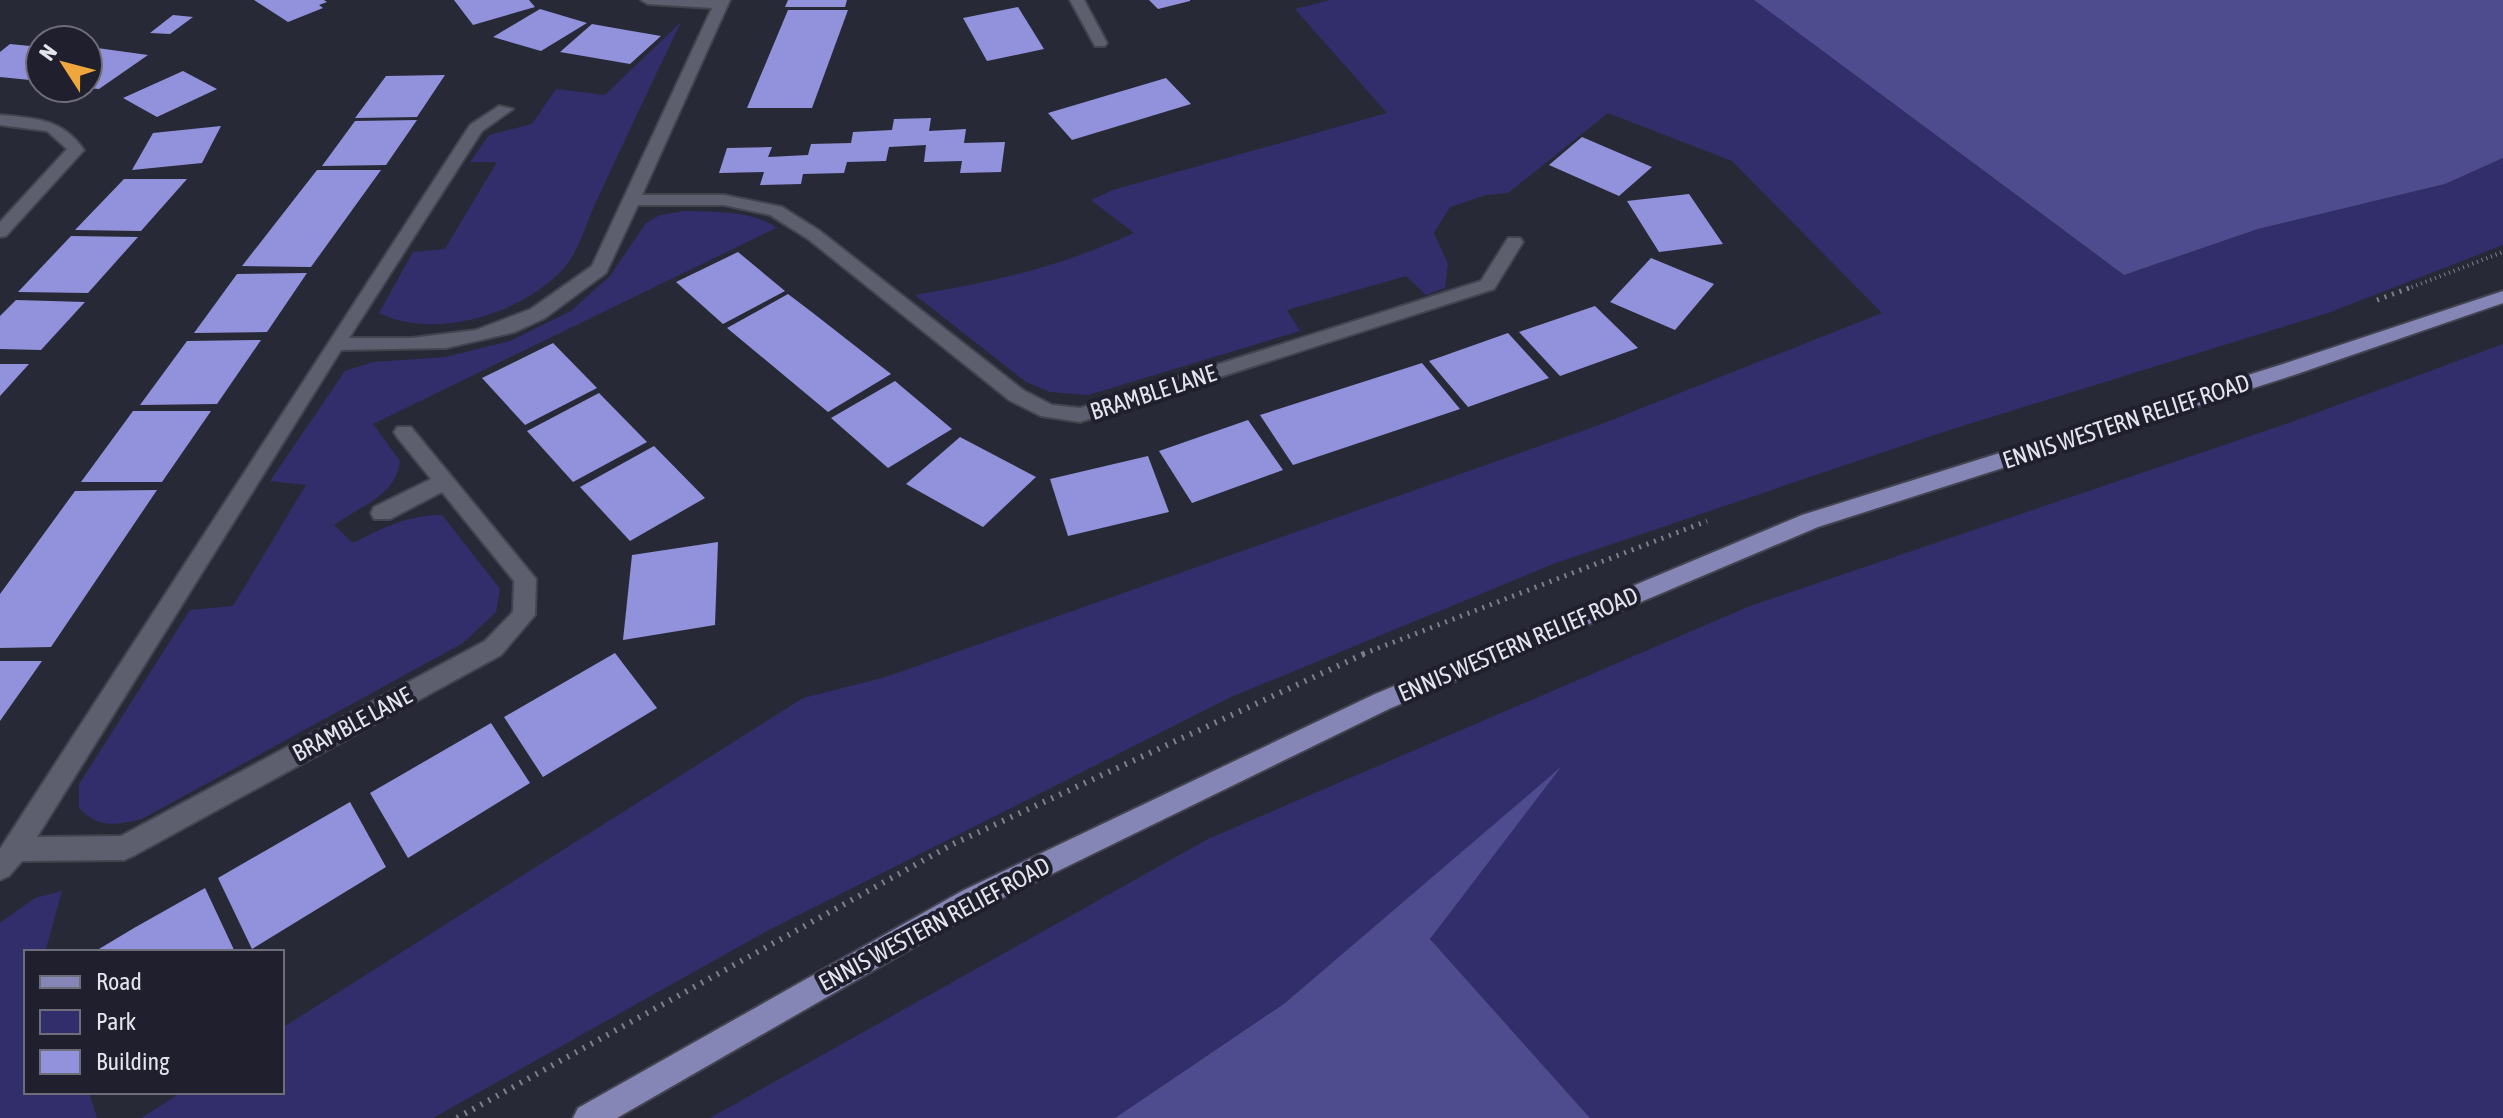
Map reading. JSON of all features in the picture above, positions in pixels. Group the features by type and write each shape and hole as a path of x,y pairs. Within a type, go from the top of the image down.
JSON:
{"main road":[{"name":"ENNIS WESTERN RELIEF ROAD","path":"588,1118 971,900 1383,701 1810,521 2287,370 2503,297"}],"street":[{"path":"336,344 414,347 466,340 519,325 567,298 600,269 722,2 648,0"},
{"path":"1077,0 1100,43"},
{"path":"0,868 16,849 84,736 476,128 505,109"},
{"path":"0,120 45,124 67,134 76,150 0,232"},
{"name":"BRAMBLE LANE","path":"631,200 724,200 776,211 814,235 1016,395 1048,411 1080,415 1488,285 1514,242"},
{"name":"BRAMBLE LANE","path":"16,849 124,848 493,648 524,615 525,579 404,432"},
{"path":"382,513 446,481"}],"green space":[{"path":"1330,0 1754,0 2124,275 2258,229 2445,184 2503,158 2503,245 2328,313 1943,432 1553,564 1231,697 765,932 433,1118 141,1118 179,1094 284,1094 284,1027 803,698 886,677 1599,425 1882,313 1732,161 1608,113 1508,193 1486,195 1450,207 1434,233 1448,264 1445,288 1426,295 1406,276 1287,310 1300,331 1088,395 1050,392 1026,382 915,295 1026,272 1134,233 1091,200 1113,190 1387,113 1295,9"},
{"path":"681,22 577,247 563,269 546,285 525,298 477,318 426,324 401,321 379,313 413,252 445,249 497,162 470,162 489,135 532,124 556,89 605,95"},
{"path":"684,211 744,215 776,228 373,424 400,461 397,473 384,492 334,525 353,543 406,520 442,515 500,589 496,612 463,643 142,819 109,824 86,815 79,808 79,784 190,610 233,606 306,485 270,481 345,371 373,362 446,357 510,341 571,311 610,276 646,223 660,215"},
{"path":"2503,344 2503,1118 1590,1118 1430,939 1557,771 1285,1003 1115,1118 710,1118 1208,839 1750,606 2289,423"},
{"path":"62,891 46,950 24,950 24,1094 90,1094 97,1118 0,1118 0,923 35,898"}],"shaded area":[{"path":"1754,0 2503,0 2503,158 2445,184 2258,229 2124,275"},
{"path":"1561,767 1430,939 1590,1118 1115,1118 1285,1003"}],"building":[{"path":"254,0 327,2 319,5 323,8 288,22"},
{"path":"454,0 529,0 535,7 473,25"},
{"path":"788,0 847,0 845,7 785,7"},
{"path":"1149,0 1190,0 1190,1 1158,9"},
{"path":"1018,7 1044,49 987,61 963,18"},
{"path":"540,9 587,23 541,51 493,37"},
{"path":"788,10 848,10 812,108 747,108"},
{"path":"173,15 193,17 170,34 150,33"},
{"path":"592,24 661,36 630,64 560,52"},
{"path":"10,44 24,45 24,79 0,77 0,52"},
{"path":"104,49 148,55 104,86"},
{"path":"183,71 217,89 157,117 123,98"},
{"path":"445,75 417,117 355,118 386,76"},
{"path":"1166,78 1191,104 1072,140 1048,113"},
{"path":"931,118 929,131 966,129 964,143 1005,142 1001,172 960,173 962,161 924,162 926,145 889,147 886,161 847,162 844,173 803,174 801,184 760,185 764,172 719,173 727,148 772,147 768,157 808,155 811,144 851,143 853,132 892,130 894,119"},
{"path":"417,120 386,165 322,166 355,121"},
{"path":"221,126 202,163 132,170 153,133"},
{"path":"1582,137 1652,167 1619,196 1549,165"},
{"path":"317,170 381,170 311,267 242,266"},
{"path":"124,179 187,179 141,231 75,230"},
{"path":"1689,194 1723,244 1659,252 1627,201"},
{"path":"71,236 138,237 88,293 18,292"},
{"path":"738,252 785,291 723,324 676,282"},
{"path":"1651,258 1714,284 1675,330 1610,302"},
{"path":"307,273 267,332 194,333 237,274"},
{"path":"788,294 891,374 828,412 727,328"},
{"path":"16,300 85,302 41,350 0,349 0,316"},
{"path":"1595,306 1638,348 1560,376 1519,332"},
{"path":"1508,333 1549,378 1468,407 1429,361"},
{"path":"261,340 217,404 140,405 187,341"},
{"path":"553,343 597,388 525,425 482,378"},
{"path":"1422,363 1460,409 1293,465 1260,415"},
{"path":"0,364 29,364 0,396"},
{"path":"895,381 952,429 888,468 831,418"},
{"path":"599,393 647,442 573,482 527,431"},
{"path":"133,411 211,411 162,482 81,482"},
{"path":"1248,420 1283,470 1192,503 1159,451"},
{"path":"960,437 1036,477 983,527 906,484"},
{"path":"654,446 705,498 630,541 580,487"},
{"path":"1148,456 1169,512 1068,536 1050,479"},
{"path":"157,490 51,647 0,648 0,594 75,491"},
{"path":"718,542 715,625 623,640 632,555"},
{"path":"615,653 657,708 543,777 504,717"},
{"path":"0,661 42,661 0,721"},
{"path":"491,723 530,783 408,858 370,793"},
{"path":"350,802 386,867 252,949 218,878"},
{"path":"205,888 234,950 97,950"}]}
